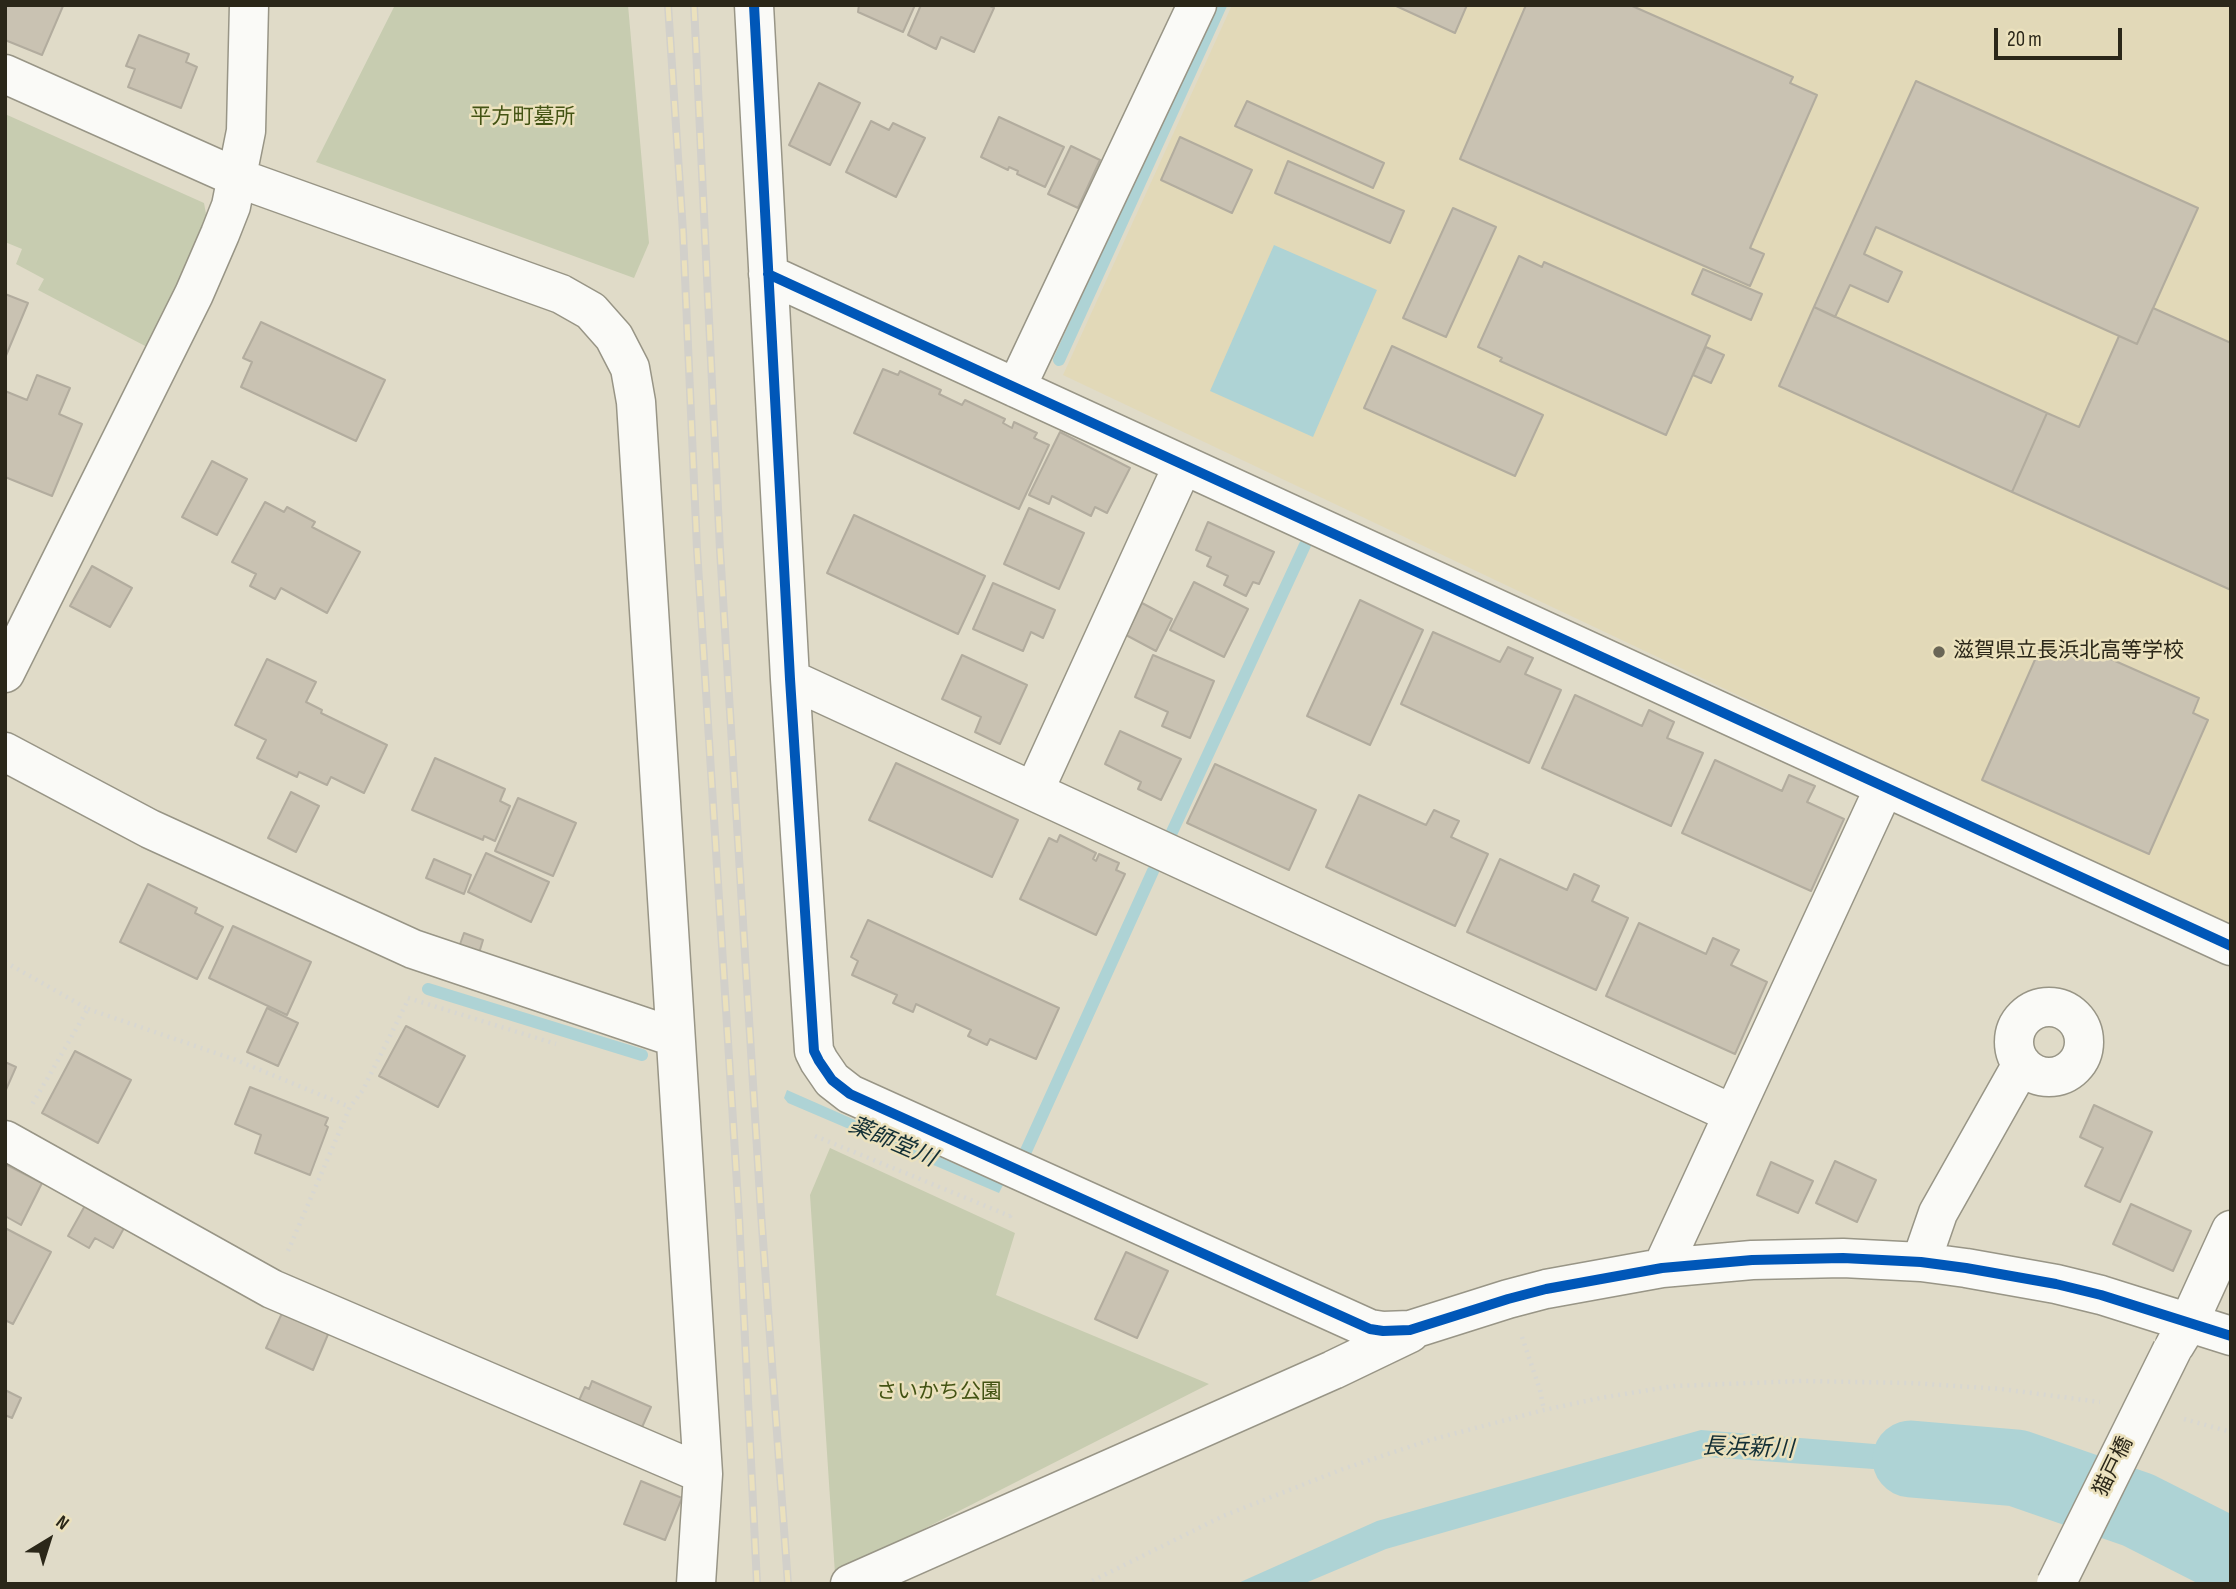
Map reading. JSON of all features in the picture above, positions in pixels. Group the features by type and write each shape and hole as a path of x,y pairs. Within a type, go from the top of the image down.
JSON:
{"street":[{"path":"5,673 194,294 220,234 237,178 246,131 249,5"},
{"path":"754,5 790,679 814,1051 819,1061 832,1080 850,1094 1357,1324 1383,1331 1424,1327"},
{"path":"1016,388 1197,5"},
{"path":"5,74 237,178 561,294 591,312 614,337 630,368 636,402 702,1474 696,1584"},
{"path":"768,274 2231,946"},
{"path":"1034,791 1183,465"},
{"path":"790,679 1733,1114"},
{"path":"5,752 150,829 412,949 674,1037"},
{"path":"1662,1268 1884,788"},
{"path":"1921,1262 1938,1213 2022,1065"},
{"path":"8,1141 272,1289 702,1474"},
{"name":"猫戸橋","path":"2056,1584 2181,1336 2231,1230"},
{"path":"850,1584 1321,1376 1424,1327 1508,1299 1585,1280 1662,1268 1797,1258 1921,1262 2056,1284 2112,1298 2181,1336 2231,1336"}],"path":[{"path":"5,962 88,1009 236,1060 350,1107"},
{"path":"272,1289 350,1107 363,1090 408,1000"},
{"path":"8,1141 88,1009"},
{"path":"1508,1299 1540,1390 1544,1410"},
{"path":"1086,1584 1223,1516 1343,1469 1430,1440 1544,1410 1674,1386 1802,1381 1911,1383 2001,1389 2101,1402"},
{"path":"2173,1417 2231,1432"}],"shaded area":[{"name":"滋賀県立長浜北高等学校","path":"1232,5 2231,5 2231,929 1063,375"}],"green space":[{"name":"平方町墓所","path":"395,5 628,5 649,243 634,278 316,162"},
{"path":"5,114 204,203 208,225 149,348 38,290 44,279 16,264 22,249 5,242"},
{"name":"さいかち公園","path":"830,1148 1015,1233 996,1295 1209,1384 835,1574 810,1195"}],"water":[{"path":"1274,245 1377,290 1313,437 1210,391"},
{"path":"787,1090 1003,1185 999,1193 788,1103 784,1098"},
{"path":"1701,1430 2023,1456 2012,1479 1707,1457 1386,1549 1303,1584 1236,1584 1377,1521"}],"building":[{"path":"5,5 63,6 42,55 5,40"},
{"path":"859,5 915,5 903,32 858,12"},
{"path":"921,5 988,5 994,8 974,52 941,37 936,49 908,35"},
{"path":"1394,5 1467,5 1455,33"},
{"path":"1526,5 1630,5 1793,77 1790,83 1817,95 1750,248 1764,254 1750,286 1460,159"},
{"path":"139,35 189,54 186,62 197,67 181,108 128,87 135,69 126,66"},
{"path":"1916,81 2198,208 2137,344 1876,227 1864,254 1902,272 1888,302 1850,285 1835,317 1814,307"},
{"path":"819,83 860,103 830,165 789,145"},
{"path":"1247,101 1384,163 1373,188 1235,126"},
{"path":"999,117 1064,147 1045,187 1017,174 1018,171 1009,167 1008,170 981,157"},
{"path":"871,121 889,130 893,123 925,138 896,197 846,172"},
{"path":"1180,137 1252,170 1232,213 1161,180"},
{"path":"1071,146 1100,160 1078,208 1048,194"},
{"path":"1288,161 1404,211 1390,243 1275,193"},
{"path":"1453,208 1496,227 1446,337 1403,318"},
{"path":"1519,256 1542,267 1544,262 1710,336 1666,435 1500,361 1502,358 1478,347"},
{"path":"1703,269 1762,294 1751,320 1692,294"},
{"path":"5,294 28,303 5,358"},
{"path":"1814,307 2047,413 2012,492 1779,386"},
{"path":"2153,308 2231,343 2231,590 2012,492 2047,413 2079,427 2119,336 2137,344"},
{"path":"261,322 385,380 356,441 241,387 252,362 243,358"},
{"path":"1392,346 1543,415 1515,476 1364,408"},
{"path":"1706,347 1724,355 1711,383 1693,375"},
{"path":"883,369 898,375 900,371 941,390 939,394 962,405 965,400 1005,419 1003,423 1012,428 1014,422 1037,433 1034,438 1049,445 1019,509 854,433"},
{"path":"37,375 70,388 59,414 82,424 52,496 5,477 5,391 27,400"},
{"path":"1060,432 1130,468 1107,513 1095,507 1091,516 1052,496 1049,504 1029,495"},
{"path":"212,461 247,479 217,535 182,517"},
{"path":"265,502 284,512 287,507 315,522 312,527 360,552 327,613 281,588 275,599 250,586 256,574 232,562"},
{"path":"1029,508 1084,533 1059,589 1004,564"},
{"path":"854,515 985,576 958,634 827,573"},
{"path":"1208,522 1274,552 1259,584 1253,582 1246,596 1224,585 1228,576 1207,566 1211,557 1196,550"},
{"path":"92,566 132,588 110,627 70,606"},
{"path":"1194,582 1248,609 1224,657 1170,630"},
{"path":"993,583 1055,610 1043,638 1031,632 1023,651 973,629"},
{"path":"1360,600 1423,630 1370,745 1307,716"},
{"path":"1142,603 1172,619 1156,651 1126,635"},
{"path":"1433,632 1500,662 1508,647 1533,658 1525,674 1561,690 1529,763 1401,704"},
{"path":"2072,642 2199,698 2193,713 2208,720 2149,854 1982,780 2041,646 2065,656"},
{"path":"962,655 1027,685 1000,744 975,732 981,717 942,699"},
{"path":"1153,655 1214,681 1190,738 1162,726 1168,712 1135,697"},
{"path":"267,659 316,682 306,702 322,710 321,713 387,745 364,793 331,777 327,785 299,772 297,777 257,758 266,740 235,725"},
{"path":"1575,695 1642,726 1649,710 1674,722 1667,738 1703,753 1671,826 1542,768"},
{"path":"1120,731 1181,759 1161,800 1138,789 1141,782 1105,764"},
{"path":"435,758 505,789 500,801 510,806 495,841 484,836 483,840 412,810"},
{"path":"1715,760 1782,791 1789,775 1815,786 1807,802 1844,819 1811,891 1682,833"},
{"path":"896,763 1018,820 992,877 869,820"},
{"path":"1215,764 1316,810 1289,870 1187,823"},
{"path":"291,792 319,806 296,852 268,838"},
{"path":"1359,795 1426,825 1434,810 1459,821 1451,837 1488,854 1455,926 1326,867"},
{"path":"518,798 576,823 553,876 495,851"},
{"path":"1060,835 1096,853 1093,859 1096,861 1099,854 1119,863 1116,870 1125,874 1096,935 1020,899 1049,838 1057,842"},
{"path":"486,853 549,882 531,922 468,892"},
{"path":"434,859 471,875 464,894 426,878"},
{"path":"1500,859 1567,890 1574,874 1599,886 1592,901 1628,918 1596,990 1467,932"},
{"path":"148,884 197,908 195,913 223,927 197,979 120,942"},
{"path":"868,920 1059,1008 1036,1059 990,1039 987,1045 968,1036 971,1030 916,1004 913,1012 893,1003 897,995 852,975 858,961 851,957"},
{"path":"1639,923 1706,954 1713,938 1739,950 1731,965 1767,982 1735,1054 1606,996"},
{"path":"233,926 311,962 287,1015 209,978"},
{"path":"464,933 483,940 479,953 459,947"},
{"path":"267,1008 298,1023 278,1066 247,1052"},
{"path":"406,1026 465,1056 438,1107 379,1076"},
{"path":"75,1051 131,1080 98,1143 42,1113"},
{"path":"5,1062 16,1067 5,1092"},
{"path":"250,1087 328,1118 325,1125 328,1127 310,1175 255,1153 261,1135 235,1124"},
{"path":"2094,1105 2152,1132 2120,1202 2085,1186 2103,1148 2080,1137"},
{"path":"1835,1161 1876,1180 1857,1222 1816,1203"},
{"path":"1771,1162 1813,1181 1798,1213 1757,1195"},
{"path":"5,1164 42,1183 21,1225 5,1216"},
{"path":"87,1202 124,1228 113,1248 95,1238 89,1248 68,1236"},
{"path":"2131,1204 2191,1231 2173,1271 2113,1244"},
{"path":"5,1228 51,1252 13,1324 5,1320"},
{"path":"1126,1252 1168,1271 1137,1338 1095,1319"},
{"path":"283,1311 329,1332 313,1370 266,1348"},
{"path":"592,1381 651,1407 639,1434 576,1407 585,1387 589,1389"},
{"path":"5,1390 21,1398 12,1418 5,1415"},
{"path":"641,1481 682,1498 665,1540 624,1524"}],"waterway":[{"path":"1059,360 1221,5"},
{"path":"1172,832 1305,545"},
{"path":"1026,1151 1153,871"},
{"name":"薬師堂川","path":"428,989 642,1055"},
{"name":"長浜新川","path":"1911,1459 2017,1468 2138,1510 2231,1557"}],"railway":[{"path":"668,5 683,232 697,549 739,1216 757,1584"},
{"path":"694,5 720,550 761,1213 788,1584"}],"cycle path":[{"path":"754,5 790,679 814,1051 832,1080 850,1094 1370,1329 1410,1330 1546,1289 1662,1268 1752,1260 1843,1258 1921,1262 2056,1284 2101,1295 2231,1336"},
{"path":"768,274 2231,946"}],"place":[{"name":"滋賀県立長浜北高等学校","path":"1939,652"}]}
